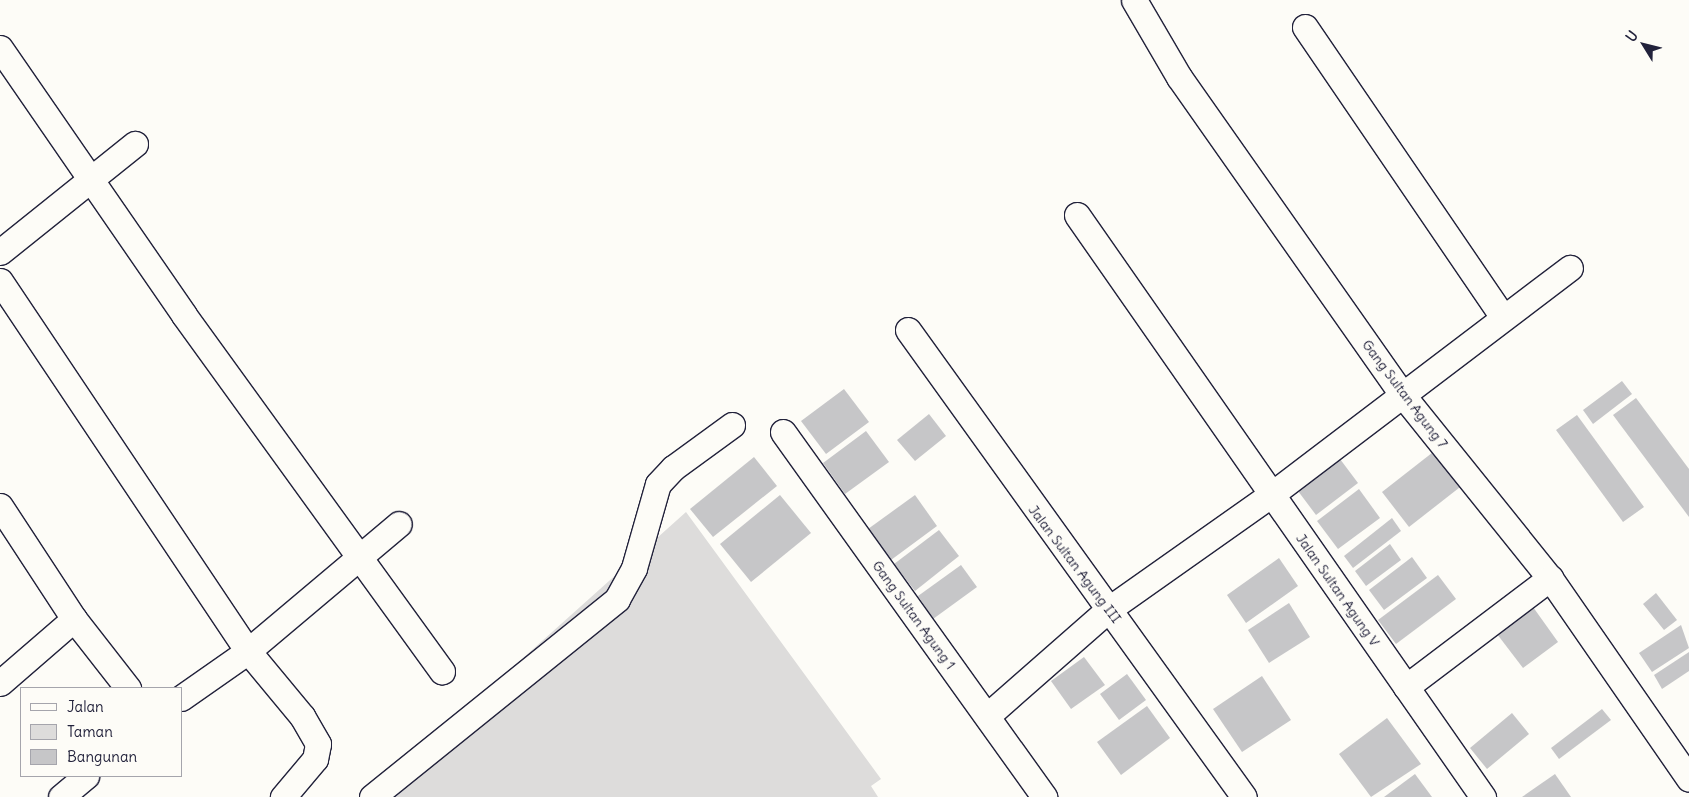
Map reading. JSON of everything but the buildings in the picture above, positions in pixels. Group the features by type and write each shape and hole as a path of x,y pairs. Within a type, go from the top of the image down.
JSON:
{"street":[{"name":"Gang Sultan Agung 7","path":"1134,0 1179,77 1401,393 1550,578 1689,779"},
{"path":"1305,27 1503,317"},
{"path":"0,48 92,177 184,315 442,672"},
{"path":"0,252 135,144"},
{"name":"Jalan Sultan Agung V","path":"1077,215 1482,797"},
{"path":"987,716 1109,610 1272,494 1401,393 1570,268"},
{"path":"0,281 248,651 302,716 318,744 315,759 304,776 283,797"},
{"name":"Jalan Sultan Agung III","path":"908,330 1244,797"},
{"path":"372,797 617,599 634,568 658,484 673,468 732,425"},
{"name":"Gang Sultan Agung 1","path":"783,432 1044,797"},
{"path":"4,520 74,619 127,687"},
{"path":"182,697 248,651 358,556 399,524"},
{"path":"1406,687 1550,578"},
{"path":"0,683 74,619"},
{"path":"61,797 85,777"}],"green space":[{"path":"686,512 881,779 871,786 878,797 368,797"}]}
